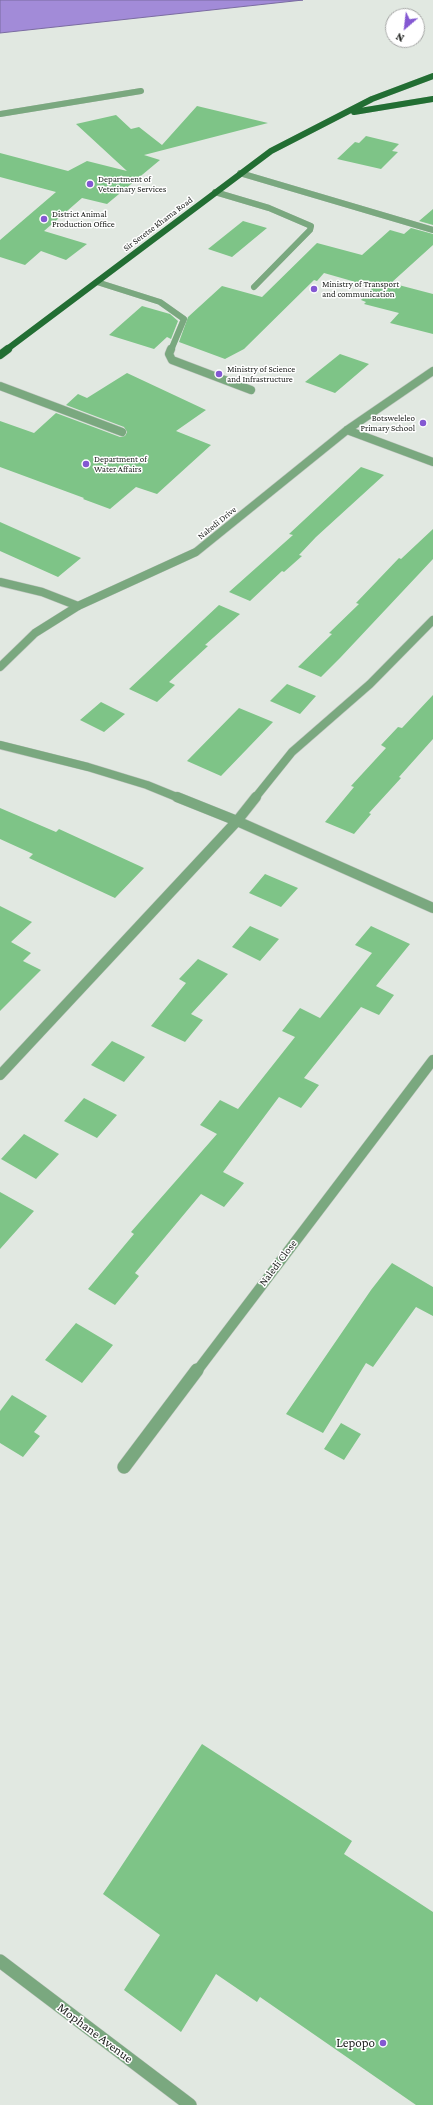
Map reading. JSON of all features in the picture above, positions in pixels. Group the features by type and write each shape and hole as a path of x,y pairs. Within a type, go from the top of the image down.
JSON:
{"main road":[{"name":"Sir Seretse Khama Road","path":"0,354 271,151 332,118 372,99 433,76"},
{"name":"Sir Seretse Khama Road","path":"332,118 396,104 433,99"}],"street":[{"path":"0,114 141,91"},
{"path":"240,173 433,230"},
{"path":"215,192 269,208 311,226 310,230 254,287"},
{"path":"97,282 160,302 180,314 184,319 183,325 168,354 172,360 252,390"},
{"name":"Nakedi Drive","path":"0,667 35,633 78,606 196,552 347,430 433,371"},
{"path":"0,386 122,432"},
{"path":"347,430 433,462"},
{"path":"0,582 42,592 78,606"},
{"path":"0,1075 237,821 292,752 370,684 433,620"},
{"path":"0,745 88,767 148,785 237,821 433,908"},
{"name":"Naledi Close","path":"124,1467 433,1060"},
{"name":"Mophane Avenue","path":"0,1961 190,2105"}],"shaded area":[{"path":"0,0 303,0 0,33"}],"building":[{"path":"197,106 268,123 144,155 160,160 107,204 82,198 44,231 87,244 66,260 41,251 25,265 0,257 0,240 56,192 0,177 0,153 68,171 87,161 127,171 76,124 116,115 131,129 139,127 162,145"},
{"path":"366,136 399,144 392,151 398,152 381,169 337,159 355,142 359,143"},
{"path":"433,209 433,225 419,221"},
{"path":"243,221 267,228 232,257 208,249"},
{"path":"411,228 433,234 433,245 391,283 433,294 433,334 390,323 399,313 364,304 366,302 361,300 373,287 324,273 317,281 314,280 244,349 225,359 179,342 188,317 222,286 262,297 317,243 362,255 390,230 404,234"},
{"path":"142,306 170,314 178,321 171,339 167,337 154,349 109,335"},
{"path":"340,354 369,364 335,393 305,382"},
{"path":"127,373 206,410 176,431 211,445 157,494 136,487 110,509 0,467 0,421 34,433 56,413 120,437 125,436 127,432 124,427 66,405 78,394 87,398"},
{"path":"361,467 384,475 316,537 299,555 302,556 284,572 282,571 250,601 229,592 293,535 289,534"},
{"path":"0,522 81,558 58,577 0,551"},
{"path":"433,529 433,559 340,658 321,677 298,667 332,634 329,633 359,604 356,603 399,558 401,559"},
{"path":"219,605 240,614 205,645 208,646 169,682 175,685 157,702 129,689"},
{"path":"287,684 316,696 300,714 270,701"},
{"path":"433,695 433,739 399,777 401,778 369,813 371,814 354,834 325,822 354,787 351,786 386,748 381,745 398,727 402,728"},
{"path":"101,702 125,714 104,732 80,720"},
{"path":"239,708 273,722 221,776 187,761"},
{"path":"0,808 56,832 59,829 144,868 115,898 29,858 33,854 0,839"},
{"path":"265,874 298,888 281,907 249,893"},
{"path":"0,906 32,922 11,942 31,953 23,961 41,970 0,1011"},
{"path":"250,926 279,939 260,961 232,947"},
{"path":"371,926 410,944 376,986 394,995 379,1015 361,1007 304,1078 319,1085 301,1108 279,1097 223,1172 244,1183 224,1207 201,1194 135,1273 139,1276 115,1305 88,1289 134,1234 131,1232 217,1134 200,1125 220,1100 238,1109 295,1037 282,1031 300,1008 320,1018 372,953 355,945"},
{"path":"198,959 228,974 191,1014 203,1020 185,1042 151,1026 186,983 179,979"},
{"path":"112,1041 145,1057 124,1082 91,1065"},
{"path":"84,1098 117,1115 97,1138 64,1121"},
{"path":"24,1134 59,1154 36,1179 1,1159"},
{"path":"0,1192 34,1211 0,1249"},
{"path":"392,1263 433,1287 433,1316 416,1307 373,1367 366,1363 323,1433 286,1414 371,1290"},
{"path":"76,1323 113,1345 82,1383 45,1360"},
{"path":"12,1395 47,1416 34,1432 40,1436 23,1457 0,1443 0,1411"},
{"path":"341,1423 361,1434 344,1460 324,1449"},
{"path":"202,1744 352,1841 344,1854 433,1912 433,2105 416,2105 260,1997 257,2002 216,1974 181,2032 124,1990 160,1935 103,1894"}],"place":[{"name":"Department of Veterinary Services","path":"90,184"},
{"name":"District Animal Production Office","path":"44,219"},
{"name":"Ministry of Transport and communication","path":"314,289"},
{"name":"Ministry of Science and Infrastructure","path":"219,374"},
{"name":"Botsweleleo Primary School","path":"423,423"},
{"name":"Department of Water Affairs","path":"86,464"},
{"name":"Lepopo","path":"383,2043"}]}
